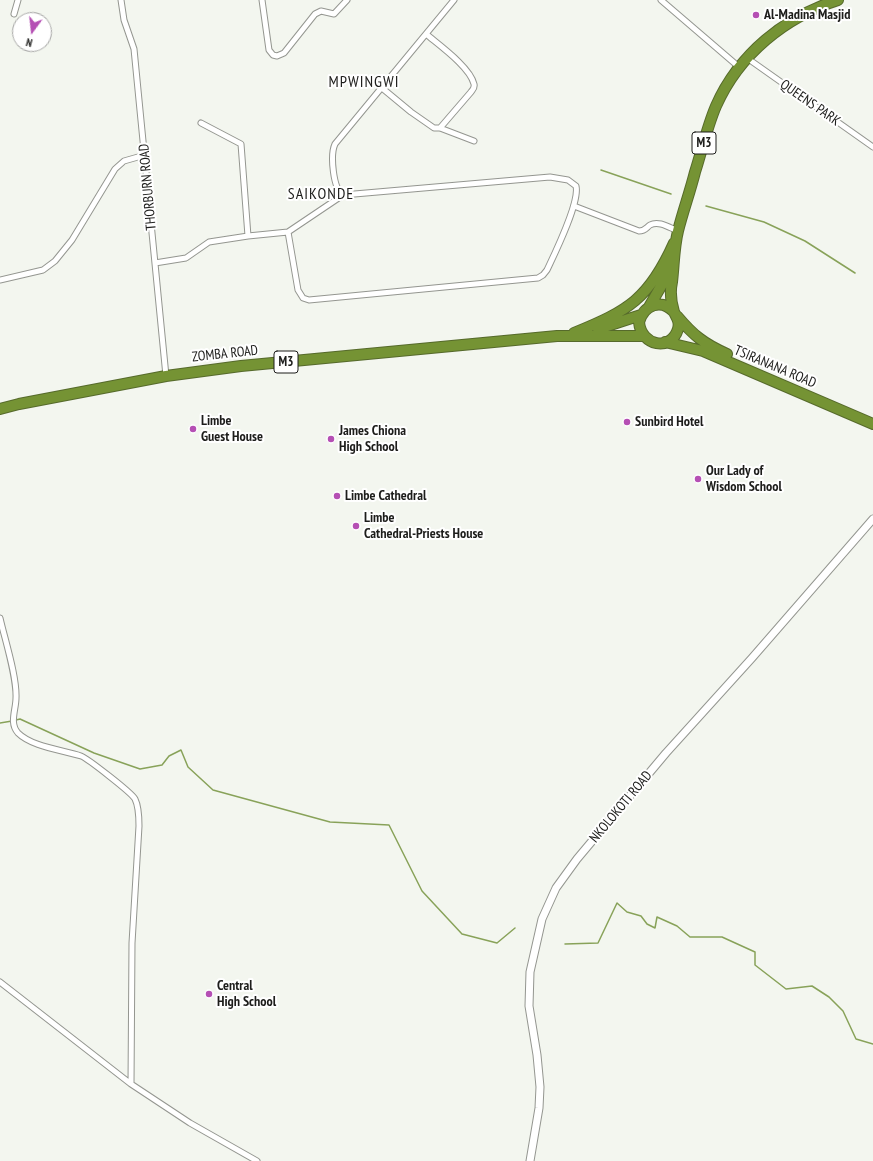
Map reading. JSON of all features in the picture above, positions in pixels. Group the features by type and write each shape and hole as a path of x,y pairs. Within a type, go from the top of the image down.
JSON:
{"highway":[{"name":"M3","path":"643,336 655,343 665,342 673,338 678,330 671,286 678,234 709,125 722,94 739,67 747,58 787,23 815,8 838,0"},
{"path":"571,336 601,322 629,306 647,290 663,267 678,234"},
{"name":"M3","path":"641,315 649,307 664,281 676,252"},
{"path":"649,307 663,304 676,314"},
{"name":"TSIRANANA ROAD","path":"676,314 692,334 705,344 873,416"},
{"path":"641,315 640,327 643,336"},
{"name":"ZOMBA ROAD","path":"571,336 641,315"},
{"name":"ZOMBA ROAD","path":"0,409 166,376 241,366 571,336 643,336"},
{"name":"TSIRANANA ROAD","path":"665,342 703,351 873,424"}],"main road":[{"name":"NKOLOKOTI ROAD","path":"530,1161 539,1108 540,1087 538,1055 529,1006 530,972 542,919 556,888 576,859 666,753 752,658 873,519"}],"street":[{"path":"15,12 18,0"},
{"name":"THORBURN ROAD","path":"121,0 124,20 134,49 166,376"},
{"path":"262,0 269,50 273,55 277,56 284,53 315,14 321,11 334,14 347,0"},
{"path":"343,195 337,188 333,150 454,0"},
{"path":"661,0 739,67"},
{"path":"426,34 459,63 474,83 474,87 471,92 440,128"},
{"name":"QUEENS PARK","path":"747,58 873,147"},
{"path":"382,88 411,112 434,128 440,128 474,141"},
{"path":"201,123 241,144 248,236"},
{"path":"0,280 35,272 50,266 72,240 115,169 124,161 145,155"},
{"path":"155,263 186,258 209,242 288,232 343,195 550,177 568,180 576,186 577,195 574,206 547,270 541,277 309,300 300,295 288,232"},
{"path":"574,206 639,231 644,230 652,224 658,224 678,234"},
{"path":"0,618 16,698 13,723 18,733 27,740 88,760 124,788 136,800 139,814 132,943 131,1084"},
{"path":"0,982 131,1084 190,1123 257,1161"}],"waterway":[{"path":"601,170 671,194"},
{"path":"706,206 764,222 805,241 855,273"},
{"path":"16,720 20,719 94,753 140,769 162,765 169,756 181,750 188,767 213,790 330,822 389,825 422,891 462,934 497,943 515,928"},
{"path":"0,723 12,721"},
{"path":"565,944 598,943 617,903 627,912 641,916 647,924 655,928 657,917 677,926 690,937 722,937 755,952 755,965 786,989 812,986 829,997 843,1011 856,1039 873,1044"}],"place":[{"name":"Al-Madina Masjid","path":"756,15"},
{"name":"Sunbird Hotel","path":"627,422"},
{"name":"Limbe Guest House","path":"193,429"},
{"name":"James Chiona High School","path":"331,439"},
{"name":"Our Lady of Wisdom School","path":"698,479"},
{"name":"Limbe Cathedral","path":"337,496"},
{"name":"Limbe Cathedral-Priests House","path":"356,526"},
{"name":"Central High School","path":"209,994"}],"district":[{"name":"MPWINGWI","path":"364,82"},
{"name":"SAIKONDE","path":"321,194"}]}
